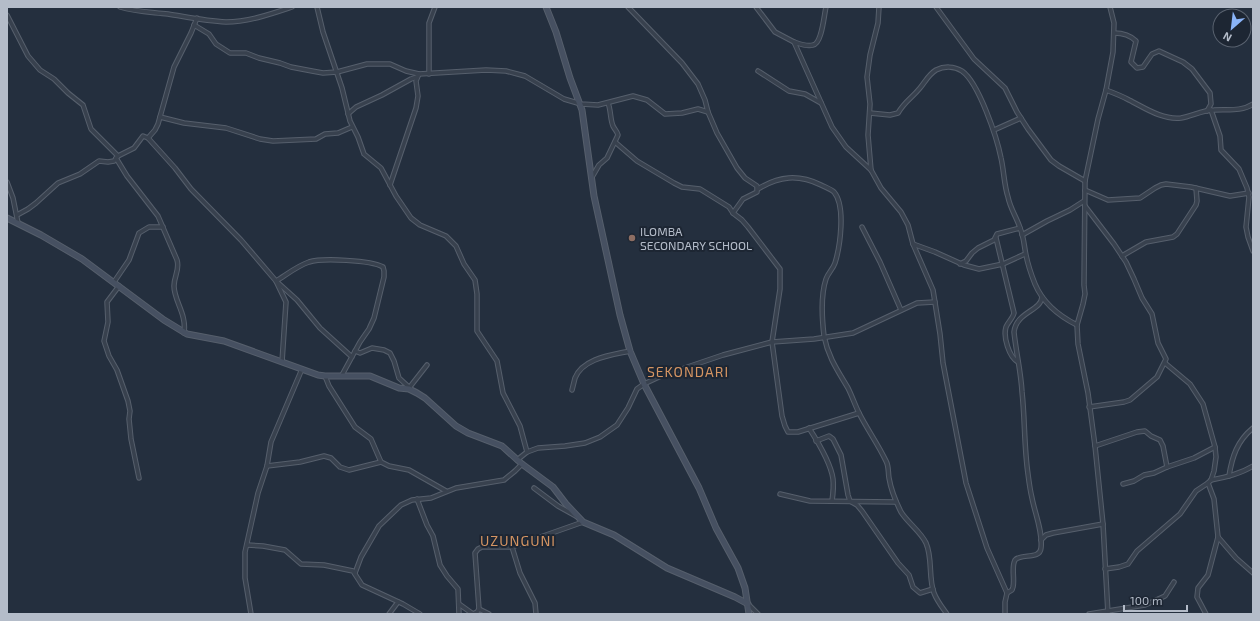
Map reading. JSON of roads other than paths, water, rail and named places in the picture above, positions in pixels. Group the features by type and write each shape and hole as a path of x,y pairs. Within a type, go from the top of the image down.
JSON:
{"street":[{"path":"120,7 138,12 217,21 239,21 271,14 292,7"},
{"path":"317,7 323,32 342,88 352,127 358,137 364,154 380,168 407,212 416,222 450,239 456,246 464,264 475,280 477,294 477,331 497,361 502,393 520,426 527,452"},
{"path":"429,74 429,23 435,7"},
{"path":"546,7 558,38 570,78 581,104 597,211 620,315 630,351 644,384 699,488 716,528 738,568 745,588 749,614"},
{"path":"628,7 691,74 703,94 716,133 736,168 745,178 757,186 758,189"},
{"path":"756,7 775,32 794,42 808,46 818,43 821,36 826,7"},
{"path":"871,170 868,135 870,113 867,77 870,55 878,23 879,7"},
{"path":"936,7 974,59 1005,88 1021,118 1050,160 1085,181"},
{"path":"1108,612 1103,524 1095,446 1088,392 1078,344 1078,325 1085,294 1085,181 1098,119 1106,90 1113,52 1114,23 1110,7"},
{"path":"7,15 28,56 40,70 54,79 83,105 91,129 117,157 127,176 158,216 178,265 174,285 184,319 184,333"},
{"path":"148,138 155,130 174,67 196,18"},
{"path":"194,25 209,34 216,44 230,53 246,53 280,63 291,68 323,73 337,72 361,65 390,64 418,75"},
{"path":"1114,33 1126,35 1136,41 1132,62 1137,68 1143,67 1152,54 1159,51 1188,65 1210,93 1211,104 1209,110 1221,138 1221,150 1241,172 1249,193 1246,227 1253,251"},
{"path":"794,42 832,127 846,147 871,170 881,188 906,219 913,244 932,290 935,302 943,362 966,483 987,548 1007,593"},
{"path":"870,113 890,115 898,113 902,105 916,93 930,74 936,70 950,67 963,72 978,93 994,130 1008,197 1020,228 1025,254 1036,285 1042,297 1056,312 1066,320 1078,325"},
{"path":"348,114 356,107 382,96 418,75 486,70 506,71 525,76 564,99 581,104 592,105 608,103 632,96 642,98 653,103 665,114 682,113 698,109 708,112"},
{"path":"758,70 789,91 805,94 821,103"},
{"path":"390,185 416,108 418,96 416,86 418,75"},
{"path":"1106,90 1128,99 1151,112 1165,116 1182,118 1209,110 1242,109 1253,104"},
{"path":"591,178 599,165 607,158 618,133 613,125 608,103"},
{"path":"160,117 184,123 226,128 260,139 274,141 316,139 325,134 338,133 352,127"},
{"path":"994,130 1021,118"},
{"path":"16,215 32,206 58,183 80,174 99,161 111,162 134,148 143,136 148,138 175,168 191,190 241,240 276,281 297,300 320,328 352,357"},
{"path":"615,142 637,161 678,186 695,188 707,192 729,207 733,213 748,227 780,269 780,289 772,342 782,416 788,432 798,432 859,413"},
{"path":"733,213 743,199 755,194 758,189 770,182 781,179 801,178 814,182 834,192 838,200 841,214 835,263 826,279 824,293 823,320 825,338 834,366 851,394 859,413 886,461 889,480 896,502 906,520 926,543 930,557 933,589 939,603 947,614"},
{"path":"7,182 13,198 18,223"},
{"path":"1085,190 1104,199 1112,200 1140,198 1161,185 1196,188 1230,196 1249,193"},
{"path":"1122,256 1146,242 1173,237 1177,234 1196,205 1196,188"},
{"path":"1022,235 1085,203"},
{"path":"1085,203 1085,207 1122,256 1154,319 1157,340 1165,356 1165,363 1155,379 1130,400 1089,407"},
{"path":"7,218 41,234 82,259 184,333 197,337 224,341 325,376 370,376 399,388 410,389"},
{"path":"114,282 129,260 139,233 149,227 163,227"},
{"path":"862,227 880,262 901,310"},
{"path":"960,264 966,261 972,253 996,238 997,234 1020,228"},
{"path":"996,238 1014,313 1006,327 1008,344 1011,356 1018,362"},
{"path":"913,244 960,264 979,269 1003,264 1025,254"},
{"path":"276,281 299,267 315,261 361,262 378,264 383,267 384,277 374,318 342,376"},
{"path":"276,281 285,299 286,306 282,362"},
{"path":"119,286 107,302 108,322 104,341 116,366 127,397 130,411 129,419 131,439 139,478"},
{"path":"1005,614 1007,593 1013,587 1014,565 1016,560 1038,554 1041,551 1041,540 1032,499 1024,438 1022,391 1015,326 1024,316 1040,305 1042,297"},
{"path":"518,460 527,452 538,448 585,443 604,435 617,425 637,389 644,384 669,373 772,342 825,338 853,333 917,303 935,302"},
{"path":"355,351 360,353 372,348 390,353 393,357 399,378 410,389 425,398 456,426 468,433 498,444 553,487 583,522 614,535 667,568 735,597 748,604 758,614"},
{"path":"572,390 575,378 579,372 592,360 630,351"},
{"path":"1165,363 1190,384 1198,395 1203,404 1215,447 1216,465 1210,482 1214,499 1218,537 1208,575 1198,588 1197,597 1206,614"},
{"path":"410,389 427,365"},
{"path":"252,614 244,578 246,545 258,493 267,466 271,442 302,369"},
{"path":"325,376 329,386 355,427 371,438 378,458 381,462 389,466 409,470 446,491"},
{"path":"809,428 827,461 834,481 832,501"},
{"path":"1229,476 1238,444 1253,428"},
{"path":"1095,446 1137,432 1145,431 1151,436 1158,438 1162,443 1167,467"},
{"path":"816,441 829,436 833,439 842,460 846,490 850,501 857,505 862,511 898,563 909,575 915,590 920,593 933,589"},
{"path":"1123,484 1134,481 1144,475 1154,473 1194,458 1215,447"},
{"path":"267,466 300,462 324,456 331,458 340,467 349,470 381,462"},
{"path":"355,573 363,553 379,526 401,505 408,501 431,498 456,488 504,480 515,472 522,464"},
{"path":"1105,569 1128,564 1137,551 1180,514 1196,491 1210,482 1246,470 1253,466"},
{"path":"534,488 558,506 578,517"},
{"path":"780,494 810,500 896,502"},
{"path":"417,500 433,536 440,564 447,576 458,589 459,614"},
{"path":"479,609 476,550 482,547 512,547 583,522"},
{"path":"1041,540 1046,534 1103,524"},
{"path":"1218,537 1236,558 1253,573"},
{"path":"246,545 285,550 301,564 328,565 351,570 355,573 362,584 420,614"},
{"path":"512,547 520,573 536,603 536,614"},
{"path":"1089,614 1140,606 1157,600 1168,593 1174,582"},
{"path":"389,614 398,602"},
{"path":"458,604 473,614 479,609"},
{"path":"479,609 489,614"}],"place":[{"name":"ILOMBA SECONDARY SCHOOL","path":"632,238"}],"district":[{"name":"SEKONDARI","path":"688,371"},
{"name":"UZUNGUNI","path":"518,540"}]}
